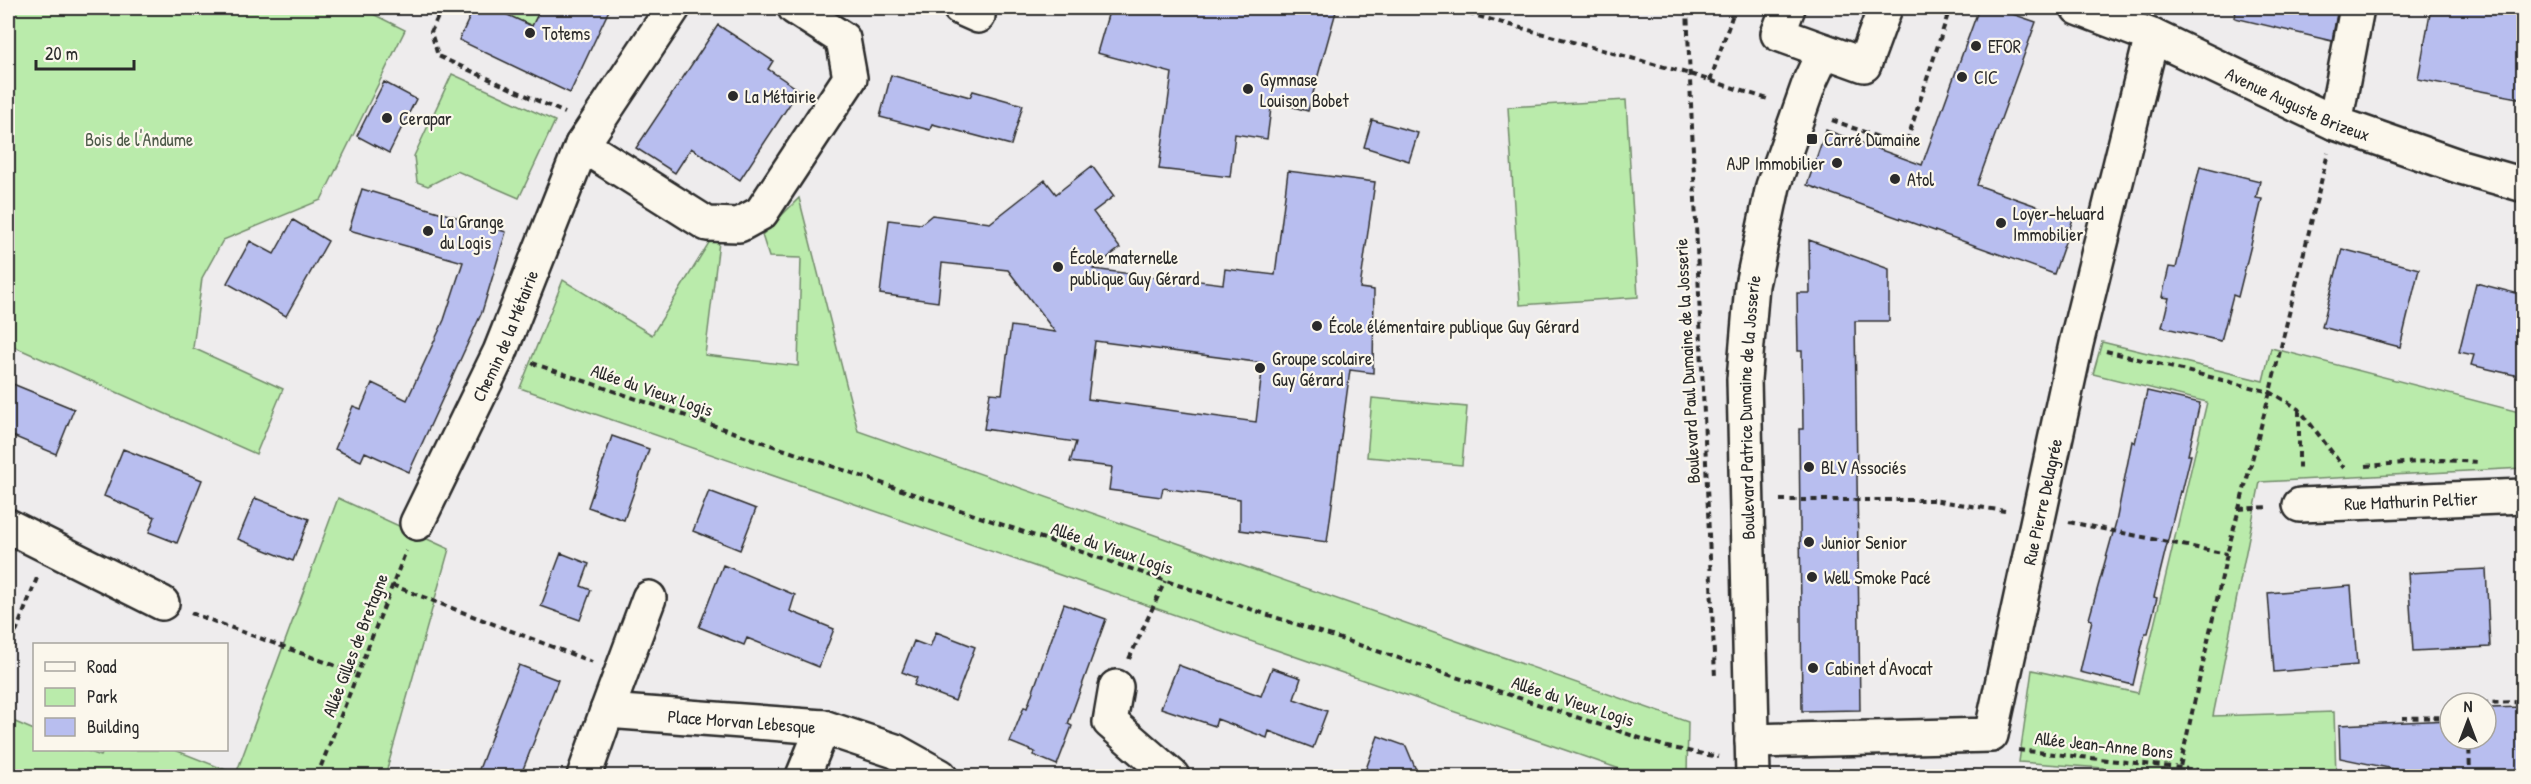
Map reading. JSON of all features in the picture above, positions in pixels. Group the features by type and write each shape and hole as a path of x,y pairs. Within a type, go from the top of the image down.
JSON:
{"street":[{"name":"Chemin de la Métairie","path":"417,523 500,352 582,145 673,8"},
{"path":"582,145 707,224 739,225 761,213 850,78 843,39 795,8"},
{"path":"1788,8 1778,34 1864,65 1885,8"},
{"name":"Avenue Auguste Brizeux","path":"2078,8 2152,36 2335,123 2461,167 2523,185"},
{"path":"2335,123 2357,8"},
{"name":"Rue Pierre Delagrée","path":"1991,735 2076,344 2152,36"},
{"name":"Boulevard Patrice Dumaine de la Josserie","path":"1753,777 1744,379 1752,285 1773,186 1800,109 1824,51"},
{"name":"Rue Mathurin Peltier","path":"2300,505 2523,496"},
{"path":"8,526 162,603"},
{"path":"584,777 649,598"},
{"path":"1116,687 1110,722 1172,777"},
{"name":"Place Morvan Lebesque","path":"607,711 823,727 803,777"},
{"path":"823,727 894,751 940,777"},
{"path":"1752,741 1991,735"}],"path":[{"path":"442,8 431,32 438,57 565,113 582,145"},
{"path":"1448,8 1690,74 1800,109 1905,147 1950,8"},
{"name":"Boulevard Paul Dumaine de la Josserie","path":"1687,8 1715,689"},
{"path":"1710,81 1735,8"},
{"path":"2178,777 2227,554 2270,392 2335,123"},
{"path":"2076,344 2270,392 2299,410 2343,468 2354,468"},
{"name":"Allée du Vieux Logis","path":"500,352 1165,581 1667,747 1719,756"},
{"path":"2365,467 2442,460 2489,463"},
{"path":"1707,502 1932,500 2037,516 2227,554"},
{"name":"Allée Gilles de Bretagne","path":"317,777 417,523"},
{"path":"8,652 50,546"},
{"path":"1116,687 1165,581"},
{"path":"392,585 621,673"},
{"path":"162,603 358,674"},
{"path":"2498,703 2523,702"},
{"path":"2402,718 2438,717"},
{"name":"Allée Jean-Anne Bons","path":"1991,735 2017,750 2182,767 2253,777"},
{"path":"2469,751 2470,777"}],"green space":[{"name":"Bois de l'Andume","path":"8,8 372,8 371,13 405,30 321,200 223,240 202,278 193,348 283,389 256,454 8,344"},
{"path":"492,8 541,8 532,26"},
{"path":"452,74 555,121 519,198 457,171 428,186 417,182 414,156"},
{"path":"1626,100 1638,297 1520,305 1508,107"},
{"path":"799,198 858,431 1688,722 1687,776 1640,776 520,388 563,280 652,335 710,241 719,242 705,355 798,366 801,258 769,257 762,235"},
{"path":"2102,342 2263,381 2271,348 2523,413 2523,468 2260,482 2213,716 2334,712 2336,776 2103,776 2103,768 2019,762 2032,670 2138,693 2207,402 2093,374"},
{"path":"1372,398 1467,407 1462,465 1367,457"},
{"path":"338,498 449,549 385,776 8,776 8,719 33,730 33,751 88,751 101,756 104,751 178,751 236,774"}],"building":[{"name":"Totems","path":"474,8 492,8 532,26 541,8 610,8 570,93 459,40"},
{"name":"Gymnase Louison Bobet","path":"1110,8 1337,8 1308,111 1272,101 1267,139 1235,134 1230,177 1159,169 1172,73 1097,53"},
{"path":"1979,8 1995,8 2036,22 1977,185 2073,219 2054,274 1807,185 1826,130 1922,165"},
{"path":"2236,8 2338,8 2332,41 2235,18"},
{"path":"2431,8 2523,8 2523,99 2418,79"},
{"name":"La Métairie","path":"718,25 773,61 768,69 799,90 740,180 691,148 675,173 636,148"},
{"path":"891,75 970,97 973,91 1023,105 1011,145 932,124 930,130 880,117"},
{"name":"Cerapar","path":"384,82 416,99 389,153 357,136"},
{"path":"1372,120 1418,133 1409,161 1364,147"},
{"path":"1092,166 1114,196 1093,212 1120,248 1093,269 1223,284 1225,269 1275,275 1288,171 1375,182 1360,288 1374,290 1373,373 1350,370 1327,542 1240,530 1240,499 1163,488 1161,497 1109,490 1112,467 1070,462 1076,442 984,429 990,393 1002,394 1011,326 1055,332 1008,270 942,263 938,302 880,294 889,220 921,224 932,215 990,223 1045,180 1056,194","holes":["1095,341 1263,363 1256,422 1088,399"]},
{"path":"2200,166 2260,181 2256,198 2262,199 2251,245 2238,297 2233,295 2221,341 2162,327 2169,298 2162,297 2169,267 2176,268"},
{"path":"362,189 506,232 482,312 409,472 365,452 361,461 335,449 353,406 361,409 372,383 407,400 444,320 463,262 349,230"},
{"path":"293,220 328,241 286,316 227,283 250,241 274,254"},
{"path":"1809,240 1889,269 1889,321 1855,321 1860,710 1802,711 1799,429 1803,429 1802,351 1798,351 1797,293 1810,293"},
{"path":"2342,249 2419,269 2400,347 2322,327"},
{"path":"2476,283 2523,295 2523,358 2519,376 2471,365 2474,355 2459,352"},
{"path":"8,382 74,409 56,454 8,434"},
{"path":"2147,391 2200,403 2188,455 2191,455 2154,597 2157,598 2148,633 2145,633 2133,685 2080,672 2092,620 2089,619 2116,522 2132,441 2135,443"},
{"path":"612,436 649,449 624,520 588,507"},
{"path":"123,449 202,480 177,543 149,532 155,517 104,496"},
{"path":"709,491 756,509 740,550 693,531"},
{"path":"255,498 309,519 293,561 238,539"},
{"path":"561,553 589,564 581,586 591,590 580,620 541,606"},
{"path":"723,565 795,595 790,611 834,629 819,667 747,638 744,645 699,627"},
{"path":"2486,569 2490,647 2413,651 2408,573"},
{"path":"2351,586 2357,665 2274,672 2268,593"},
{"path":"1064,604 1106,619 1068,724 1072,726 1057,765 1033,755 1035,752 1010,742 1024,707 1027,708"},
{"path":"936,632 975,647 955,701 914,685 917,678 902,672 914,641 930,647"},
{"path":"519,665 558,680 520,777 476,777"},
{"path":"1178,665 1261,696 1272,668 1301,678 1294,699 1327,711 1313,748 1269,731 1267,738 1217,719 1215,726 1161,708"},
{"path":"2523,707 2523,777 2432,777 2340,758 2339,725 2438,721 2438,751 2498,751 2498,708"},
{"path":"1378,736 1406,746 1419,777 1363,777"}],"place":[{"name":"Totems","path":"530,33"},
{"name":"EFOR","path":"1976,46"},
{"name":"CIC","path":"1962,77"},
{"name":"Gymnase Louison Bobet","path":"1248,89"},
{"name":"La Métairie","path":"733,96"},
{"name":"Cerapar","path":"387,118"},
{"name":"Carré Dumaine","path":"1812,139"},
{"name":"AJP Immobilier","path":"1837,163"},
{"name":"Atol","path":"1895,179"},
{"name":"Loyer-heluard Immobilier","path":"2001,223"},
{"name":"La Grange du Logis","path":"428,231"},
{"name":"École maternelle publique Guy Gérard","path":"1058,267"},
{"name":"École élémentaire publique Guy Gérard","path":"1317,326"},
{"name":"Groupe scolaire Guy Gérard","path":"1260,368"},
{"name":"BLV Associés","path":"1809,467"},
{"name":"Junior Senior","path":"1809,542"},
{"name":"Well Smoke Pacé","path":"1812,577"},
{"name":"Cabinet d'Avocat","path":"1813,668"}]}
